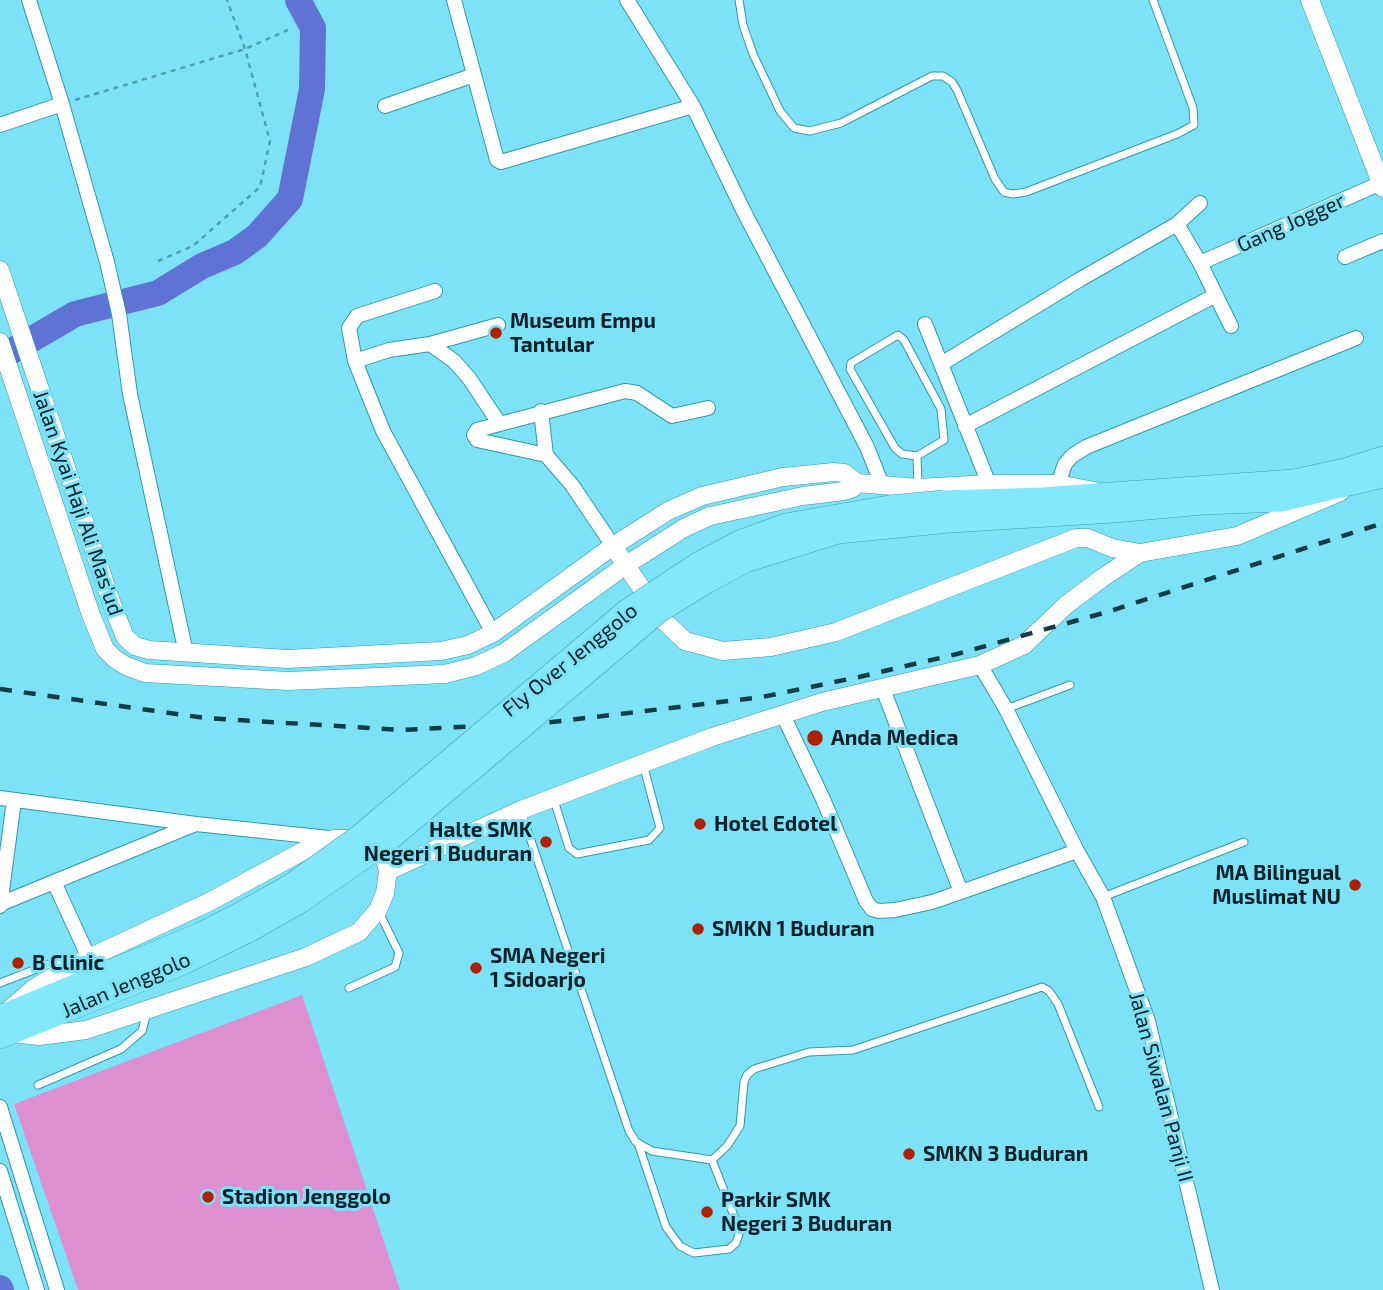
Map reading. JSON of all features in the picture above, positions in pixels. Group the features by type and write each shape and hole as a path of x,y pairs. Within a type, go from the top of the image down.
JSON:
{"highway":[{"path":"946,512 1042,499 1294,481 1345,470 1383,458"},
{"path":"946,512 1114,511 1202,503 1281,500 1383,476"},
{"name":"Fly Over Jenggolo","path":"246,921 360,836 627,611 698,564 742,541 786,525 889,507 946,512"},
{"name":"Jalan Jenggolo","path":"4,1025 201,934 246,921"}],"street":[{"path":"29,0 107,262 119,314 130,394 186,653"},
{"path":"454,0 497,160 501,162 692,106"},
{"path":"627,0 692,106 743,210 867,447 881,485"},
{"path":"1310,0 1382,185"},
{"path":"385,106 474,75"},
{"path":"0,125 62,104"},
{"name":"Gang Jogger","path":"1200,263 1382,185"},
{"path":"941,364 1177,224 1200,203"},
{"path":"1177,224 1231,326"},
{"path":"1345,257 1383,241"},
{"name":"Jalan Kyai Haji Ali Mas'ud","path":"0,270 108,594 125,637 135,646 149,650 288,659 407,654 468,645 492,633 613,546 668,511 702,496 783,477 821,473 844,473 858,483 844,491 803,496 710,516 684,528 626,565 504,653 476,666 444,674 288,681 145,673 126,667 105,649 91,615 0,342"},
{"path":"435,290 357,316 349,328 355,361 383,431 492,633"},
{"path":"965,426 1216,295"},
{"path":"925,324 989,484"},
{"path":"355,361 498,325"},
{"path":"1058,484 1065,464 1086,447 1356,338"},
{"path":"430,344 454,361 469,377 499,423"},
{"path":"546,455 477,440 474,435 477,430 541,411 631,391 672,416 708,408"},
{"path":"541,411 546,455 572,485 649,603 685,641 723,651 771,647 836,632 1076,538 1088,538 1112,548 1140,553 1237,536 1321,502 1359,483"},
{"path":"858,483 918,488 1058,484 1104,494"},
{"path":"388,871 521,810 782,713 980,665 1024,645 1066,605 1140,553"},
{"name":"Jalan Siwalan Panji II","path":"980,665 1006,709 1103,897 1148,1021 1212,1290"},
{"path":"883,690 961,892"},
{"path":"782,713 823,799 866,901 872,909 895,910 932,902 1077,851"},
{"path":"196,824 0,905 7,799 196,824 351,839 376,845 382,851 388,871 385,893 378,910 359,932 306,957 86,1030 39,1036 4,1025 33,989 67,968 209,902 316,844 334,839"},
{"path":"54,882 89,958"},
{"path":"0,1107 57,1290"},
{"path":"0,1171 37,1290"}],"lane":[{"path":"739,0 743,25 753,54 780,111 794,128 810,131 841,123 923,81 934,76 943,76 952,82 957,90 995,179 1004,192 1013,194 1038,188 1177,134 1194,124 1194,108 1153,0"},
{"path":"898,335 904,340 940,409 944,440 917,456 902,454 895,448 850,369 851,363 898,335"},
{"path":"917,456 918,488"},
{"path":"1006,709 1070,685"},
{"path":"554,798 569,848 577,853 649,840 660,828 642,764"},
{"path":"521,810 629,1131 638,1143 666,1227 680,1246 694,1253 729,1249 736,1243 740,1231 712,1160"},
{"path":"1103,897 1244,842"},
{"path":"349,988 395,967 399,953 378,910"},
{"path":"0,983 52,963 59,962 67,968"},
{"path":"712,1160 727,1146 740,1126 744,1082 754,1069 809,1052 853,1050 1042,987 1049,991 1058,1004 1099,1107"},
{"path":"38,1085 121,1049 142,1031 147,1011"},
{"path":"638,1143 652,1152 712,1160"}],"path":[{"path":"158,261 193,246 260,187 270,141 245,49 227,0"},
{"path":"62,104 245,49 288,30"}],"shaded area":[{"name":"Stadion Jenggolo","path":"302,995 400,1290 78,1290 14,1104"}],"waterway":[{"path":"0,358 75,314 158,293 202,266 235,252 257,236 290,199 312,89 313,28 298,0"}],"railway":[{"path":"0,689 205,718 403,730 552,722 679,707 762,697 957,654 1107,612 1383,523"}],"place":[{"name":"Museum Empu Tantular","path":"496,333"},
{"name":"Anda Medica","path":"815,738"},
{"name":"Hotel Edotel","path":"700,824"},
{"name":"Halte SMK Negeri 1 Buduran","path":"546,842"},
{"name":"MA Bilingual Muslimat NU","path":"1355,885"},
{"name":"SMKN 1 Buduran","path":"698,929"},
{"name":"B Clinic","path":"18,963"},
{"name":"SMA Negeri 1 Sidoarjo","path":"476,968"},
{"name":"SMKN 3 Buduran","path":"909,1154"},
{"name":"Stadion Jenggolo","path":"208,1197"},
{"name":"Parkir SMK Negeri 3 Buduran","path":"707,1212"}]}
